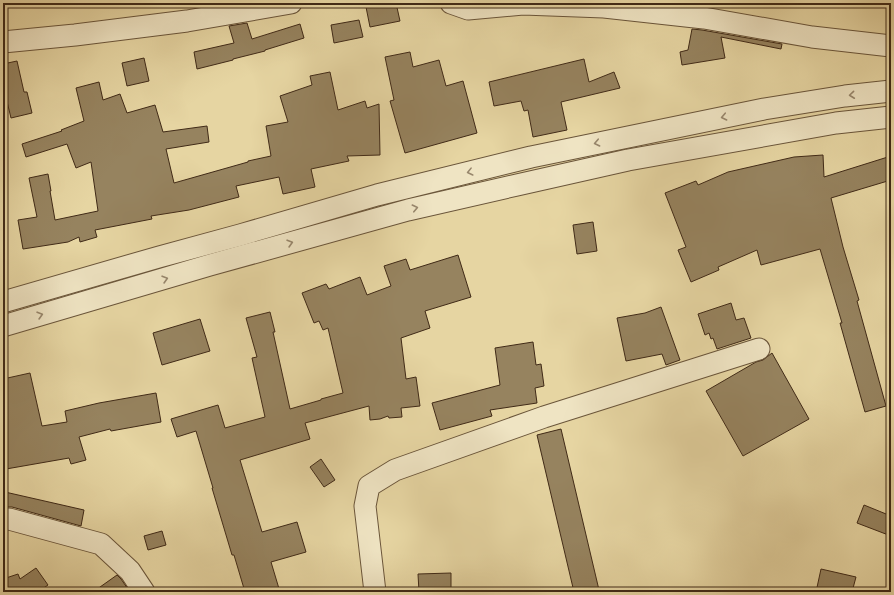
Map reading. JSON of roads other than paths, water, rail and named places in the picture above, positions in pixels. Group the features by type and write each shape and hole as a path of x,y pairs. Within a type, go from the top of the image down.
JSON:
{"street":[{"path":"3,42 75,35 187,21 291,3"},
{"path":"451,3 468,9 523,4 604,7 704,18 812,37 891,46"},
{"path":"3,302 377,195 531,157 764,109 845,96 891,91"},
{"path":"3,326 210,265 408,210 628,160 820,125 891,117"},
{"path":"511,162 517,185"},
{"path":"374,592 364,506 369,486 395,470 522,425 760,349"},
{"path":"9,519 100,544 130,571 144,592"}],"railway":[{"path":"3,6 14,3"}]}
